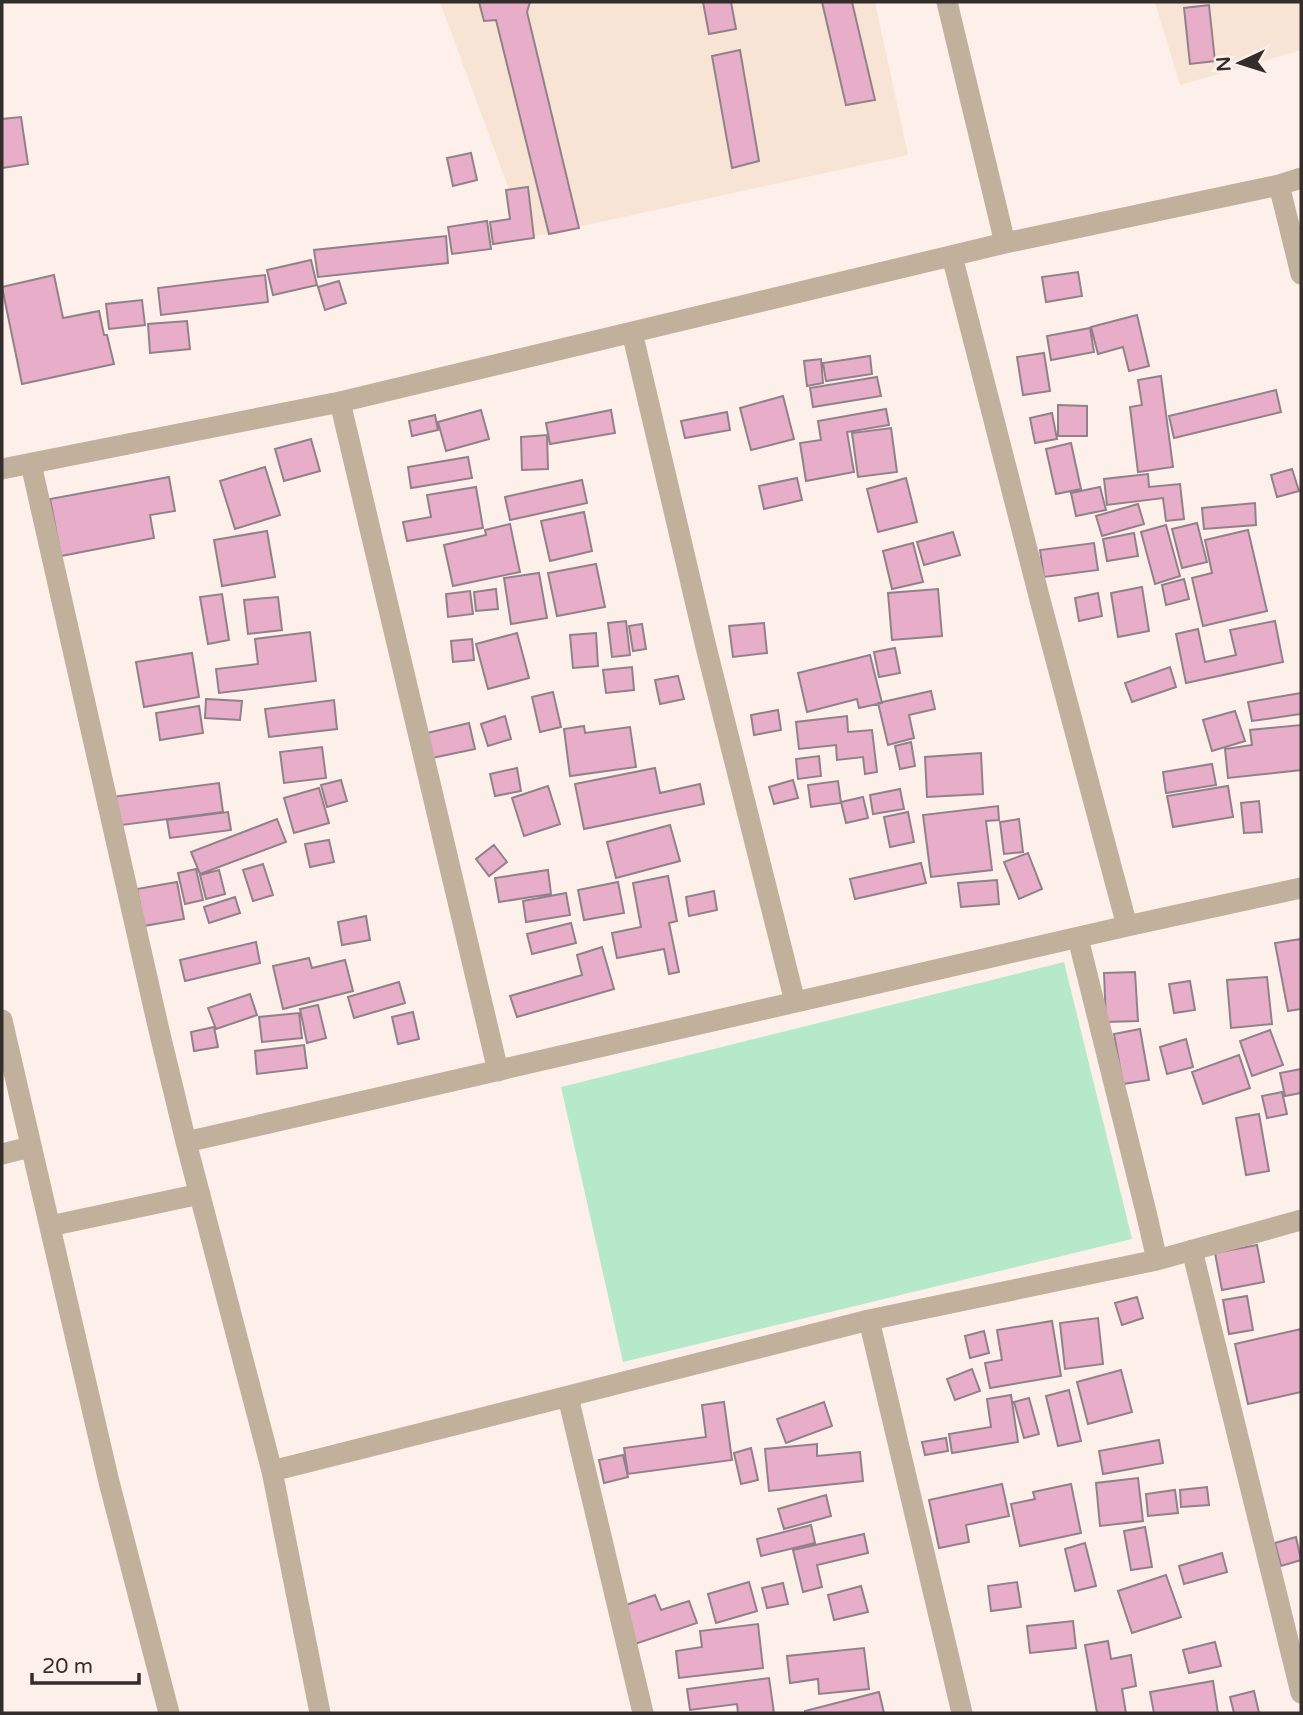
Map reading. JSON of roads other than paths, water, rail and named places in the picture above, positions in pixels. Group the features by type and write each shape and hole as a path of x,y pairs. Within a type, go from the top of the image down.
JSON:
{"street":[{"path":"947,2 1005,243"},
{"path":"2,469 341,402 1005,243 1279,185 1301,178"},
{"path":"1279,185 1301,274"},
{"path":"952,256 1040,600 1128,926"},
{"path":"632,332 706,647 794,1002"},
{"path":"341,402 498,1071"},
{"path":"31,464 186,1142 272,1471 320,1713"},
{"path":"186,1142 1301,888"},
{"path":"1078,938 1157,1260"},
{"path":"2,1020 108,1482 169,1713"},
{"path":"2,1154 30,1147"},
{"path":"50,1226 200,1194"},
{"path":"272,1471 869,1320 1157,1260 1301,1220"},
{"path":"1192,1250 1301,1693"},
{"path":"869,1320 962,1713"},
{"path":"568,1397 643,1713"}]}
